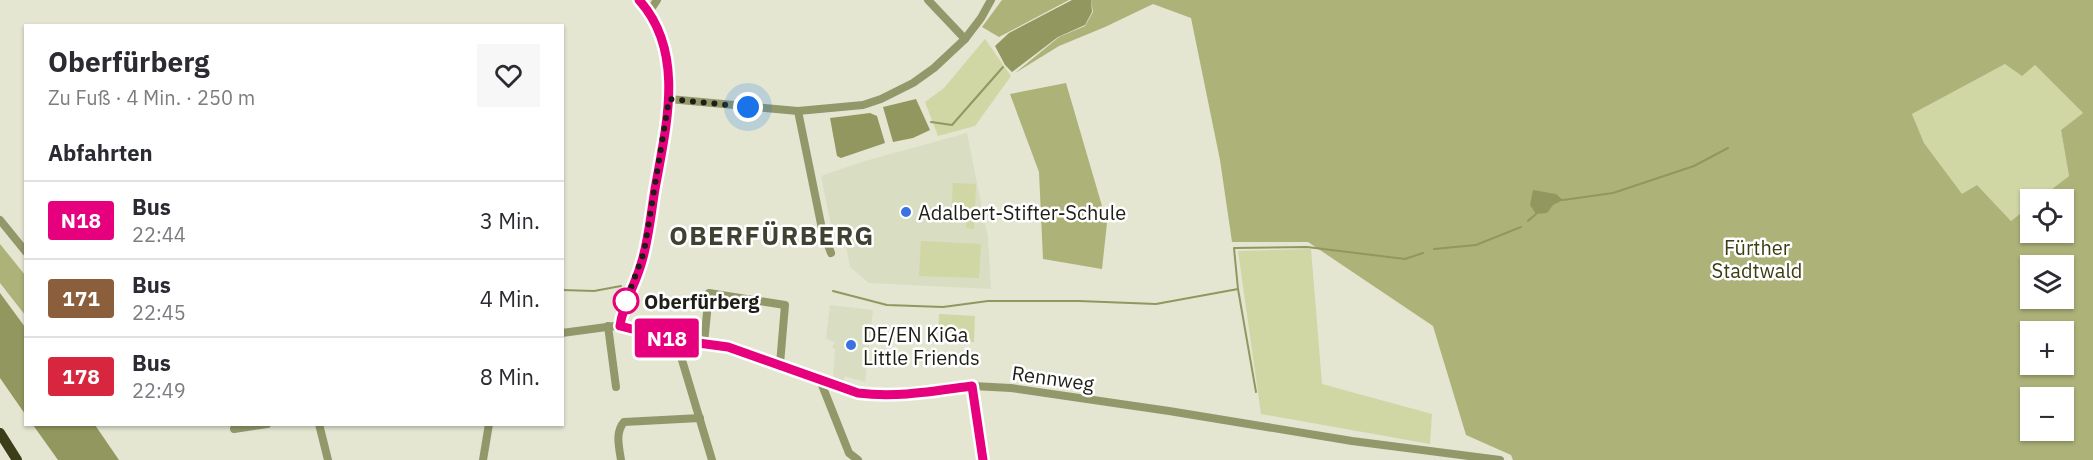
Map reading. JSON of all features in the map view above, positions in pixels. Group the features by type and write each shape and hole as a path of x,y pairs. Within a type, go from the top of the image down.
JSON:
{"highway":[{"path":"0,433 18,460"}],"street":[{"path":"620,326 625,304 644,252 669,99 668,62 659,33 649,12 639,0"},
{"path":"649,12 657,0"},
{"path":"928,0 965,39"},
{"path":"669,99 798,111 854,106 881,99 934,68 965,39 991,0"},
{"path":"798,111 822,229 831,253"},
{"path":"0,220 24,250"},
{"path":"704,343 710,293 785,305 780,364"},
{"path":"608,326 616,387"},
{"name":"Rennweg","path":"564,333 620,326 676,340 728,347 858,393 880,396 907,395 972,386 1011,388 1352,441 1500,460"},
{"path":"676,340 712,460"},
{"path":"820,380 849,453 858,460"},
{"path":"972,386 983,460"},
{"path":"621,460 619,432 624,422 700,418"},
{"path":"234,429 254,426"},
{"path":"320,426 328,460"},
{"path":"483,460 489,426"}],"shaded area":[{"path":"1072,0 1091,0 1092,12 1085,25 1058,37 1012,72 1005,65 995,46 1009,33"},
{"path":"985,39 1011,76 975,126 938,136 925,102 944,88"},
{"path":"2005,64 2035,65 2083,113 2061,130 2069,176 2052,189 2020,189 2020,214 2011,221 1977,185 1962,195 1924,143 1912,114"},
{"path":"916,99 930,130 913,138 893,142 883,107"},
{"path":"870,113 877,116 885,143 841,158 837,156 830,118"},
{"name":"Adalbert-Stifter-Schule","path":"967,133 988,238 991,289 869,283 850,267 844,235 840,229 831,225 821,176 865,161"},
{"path":"953,183 976,184 974,229 966,228 966,216 951,216"},
{"path":"1533,190 1556,194 1563,200 1553,205 1547,213 1536,214 1530,205"},
{"path":"921,241 981,244 979,278 919,276"},
{"path":"1311,249 1322,384 1432,414 1430,444 1261,414 1238,251"},
{"path":"0,293 24,326 24,413 0,378"},
{"name":"DE/EN KiGa Little Friends","path":"830,305 873,310 865,382 845,376 843,382 833,378 835,349 832,347 835,343 826,338"},
{"path":"939,314 975,316 974,342 938,341"},
{"path":"34,426 96,426 119,460 58,460"}],"green space":[{"path":"1002,0 1069,0 999,37 982,27"},
{"name":"Fürther Stadtwald","path":"1091,0 2093,0 2093,460 1513,460 1511,455 1466,435 1433,326 1308,242 1232,242 1220,160 1191,18 1153,4 1059,46 1015,73 1059,37 1085,26 1093,12","holes":["2005,64 2022,76 2035,65 2083,113 2061,130 2069,176 2052,189 2074,189 2074,243 2020,243 2020,214 2011,221 1977,185 1962,194 1924,143 1912,114"]},
{"path":"1066,83 1107,223 1102,269 1043,259 1039,172 1010,94"},
{"path":"0,244 24,274 24,314 0,283"}],"waterway":[{"path":"931,122 952,125 1003,67"},
{"path":"1563,200 1613,193 1694,166 1728,148"},
{"path":"1528,221 1536,214"},
{"path":"1434,249 1476,245 1521,227"},
{"path":"833,291 887,305 943,307 988,301 1156,304 1238,289 1234,248 1307,247 1405,259 1423,253"},
{"path":"564,290 594,291 621,286"},
{"path":"1238,289 1256,392"}],"bus line":[{"name":"N18","path":"639,0 649,12 659,33 668,62 669,99 644,252 625,304 620,326 676,340 728,347 858,393 880,396 907,395 972,386 983,460"}],"place":[{"name":"Adalbert-Stifter-Schule","path":"906,212"},
{"name":"Oberfürberg","path":"626,301"},
{"name":"DE/EN KiGa Little Friends","path":"851,345"}],"district":[{"name":"OBERFÜRBERG","path":"772,235"}],"route":[{"path":"626,301 625,304 644,252 669,99 748,107"}]}
